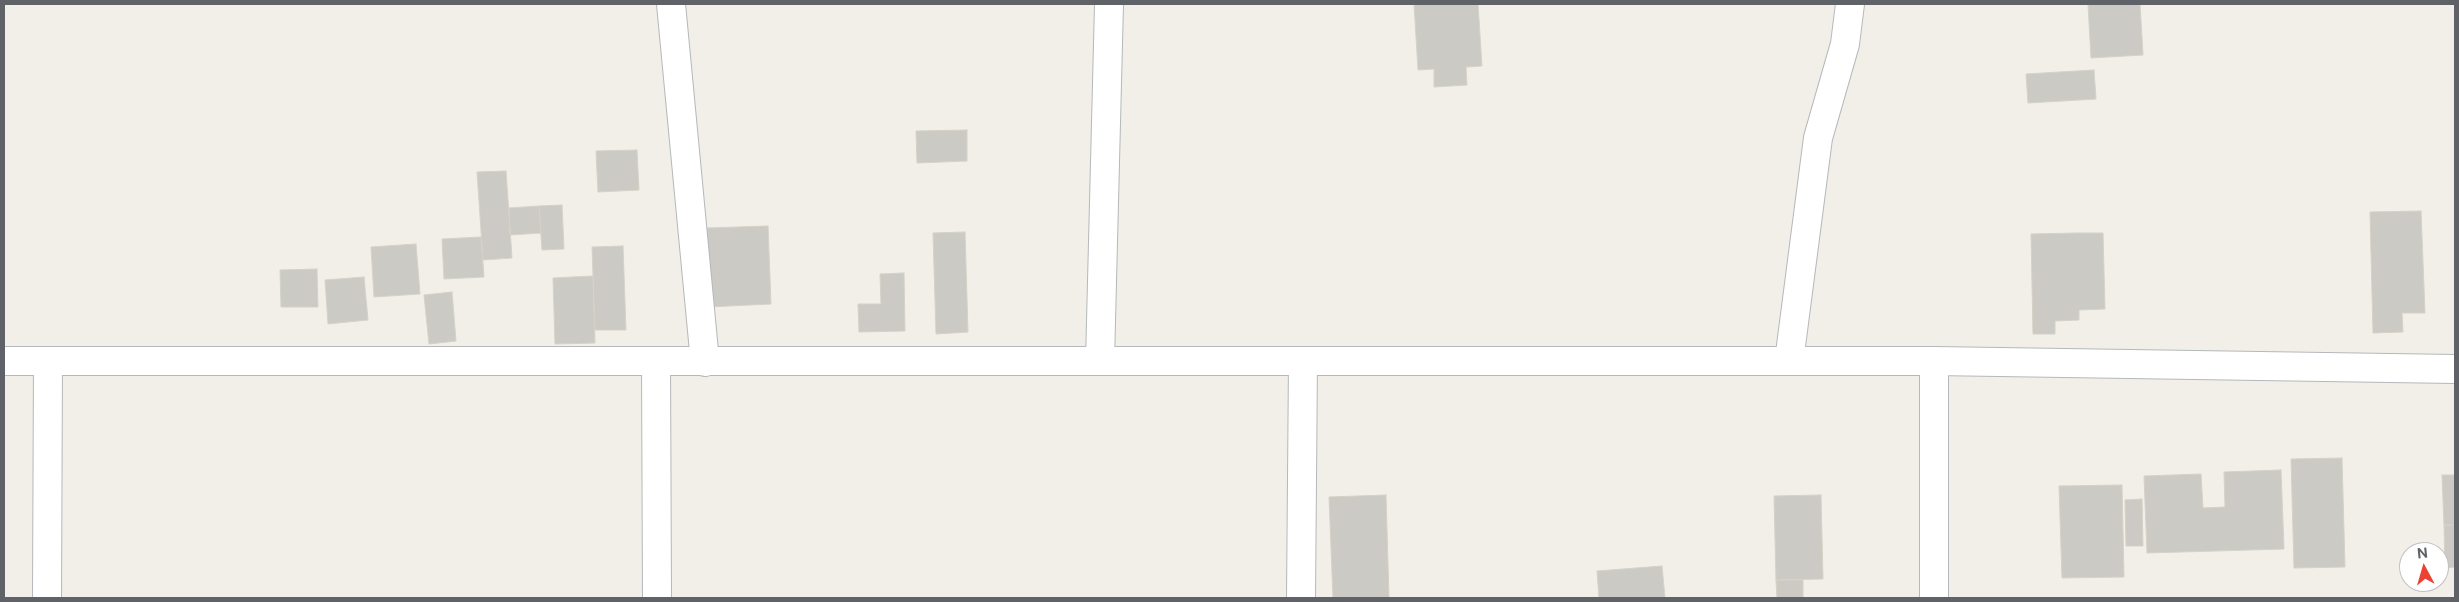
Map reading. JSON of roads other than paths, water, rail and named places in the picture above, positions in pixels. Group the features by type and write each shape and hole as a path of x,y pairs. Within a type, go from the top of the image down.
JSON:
{"street":[{"path":"671,4 705,362"},
{"path":"1100,361 1109,4"},
{"path":"1789,361 1818,138 1846,44 1850,4"},
{"path":"4,361 1934,361 2455,369"},
{"path":"46,598 48,361"},
{"path":"1934,361 1934,598"},
{"path":"656,362 657,598"},
{"path":"1301,598 1303,362"}]}
